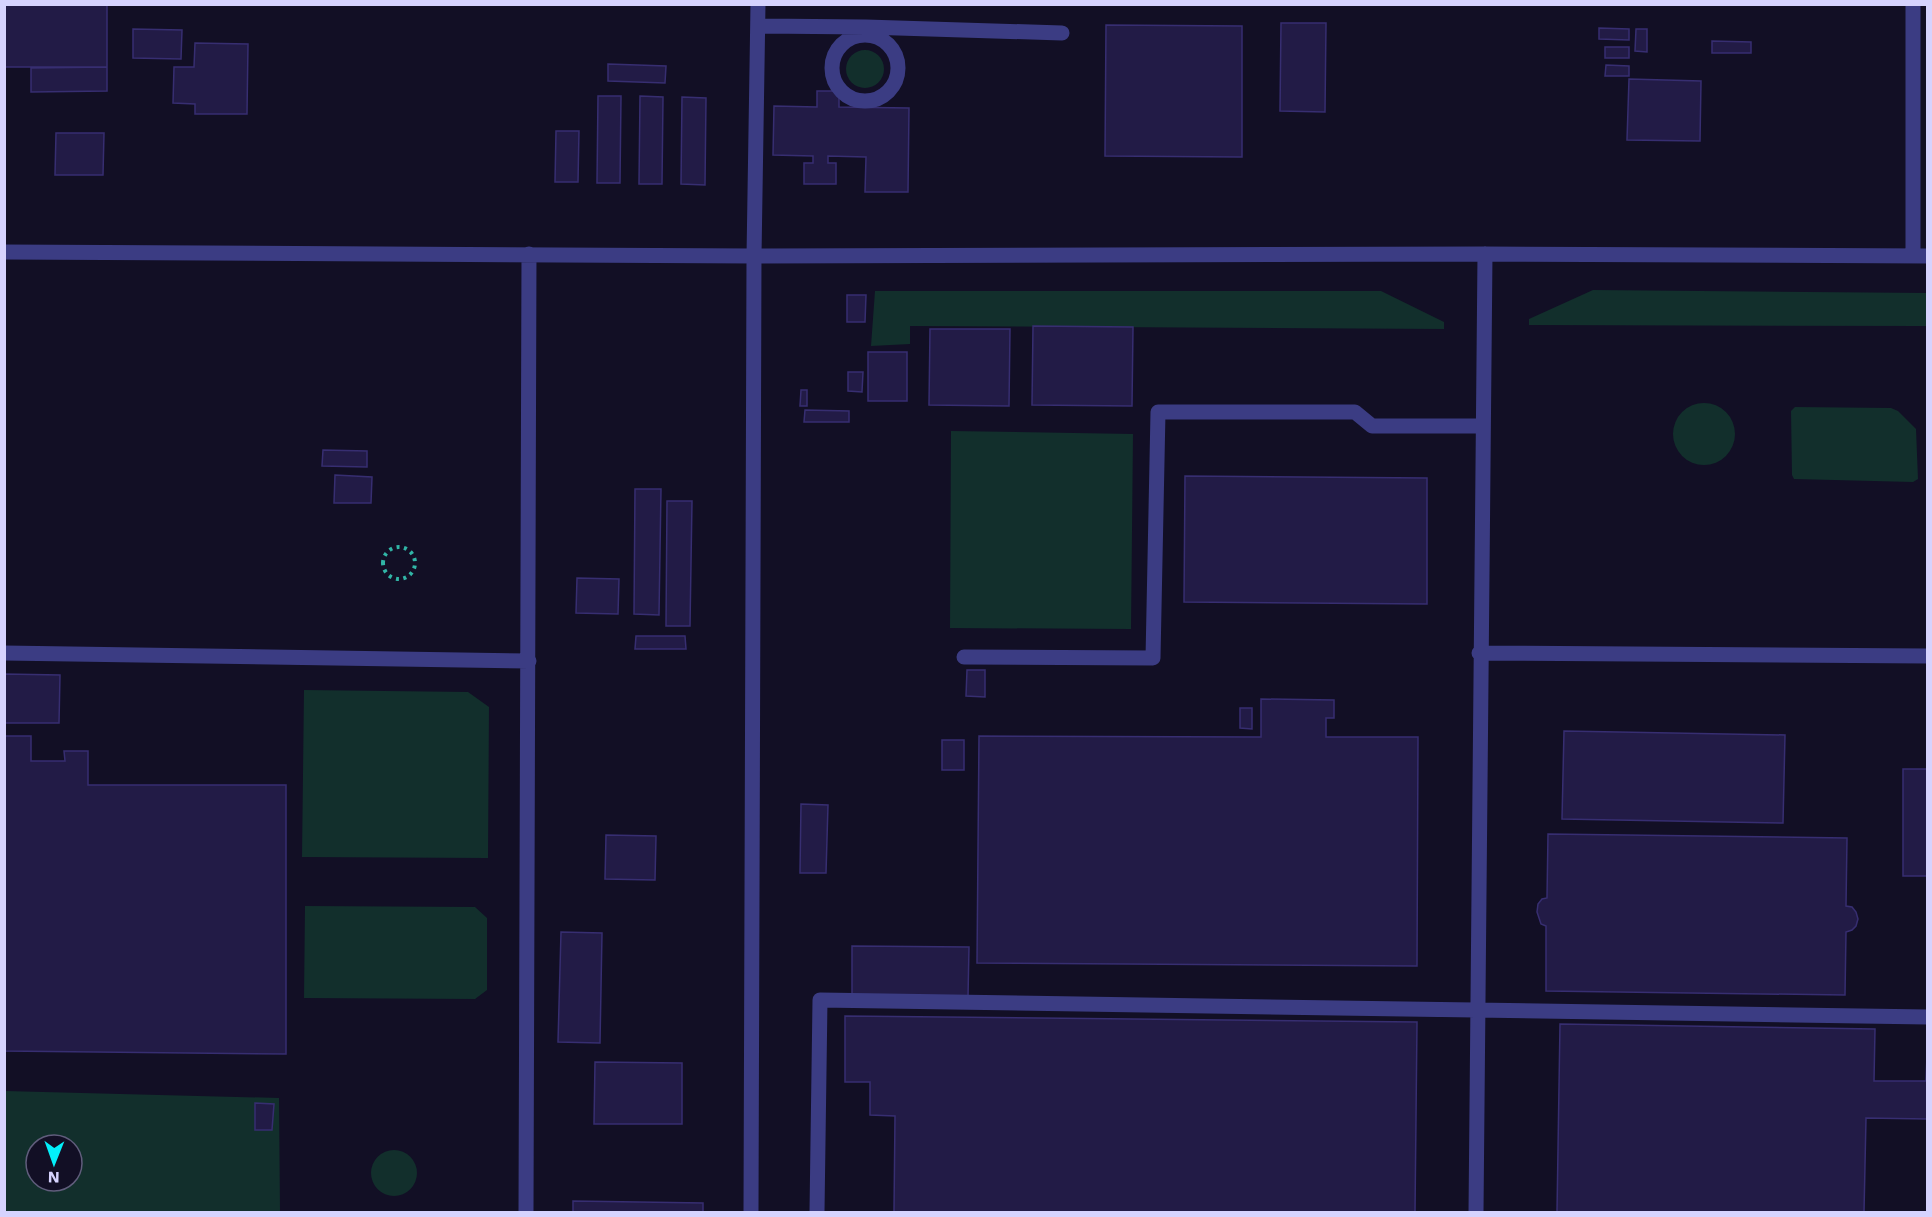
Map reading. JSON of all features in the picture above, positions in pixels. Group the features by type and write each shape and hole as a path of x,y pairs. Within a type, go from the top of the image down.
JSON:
{"street":[{"path":"751,1212 754,256 758,4"},
{"path":"4,252 754,256 1485,254 1920,256 1913,4"},
{"path":"758,26 866,31 1062,33"},
{"path":"866,31 887,43 894,51 898,72 896,82 890,90 873,100 863,101 844,94 837,86 832,68 837,49 846,41 866,31"},
{"path":"526,1212 529,254"},
{"path":"1476,1212 1479,653 1485,254"},
{"path":"964,657 1153,658 1158,412 1354,412 1372,426 1483,426"},
{"path":"4,653 529,661"},
{"path":"1479,653 1928,656"},
{"path":"817,1212 820,1000 1928,1017"}],"path":[{"path":"399,547 411,553 415,566 408,577 399,580 385,572 382,565 387,552 399,547"}],"green space":[{"path":"865,50 878,56 884,69 878,82 865,88 852,82 846,69 852,56"},
{"path":"1593,290 1927,293 1927,326 1529,325 1529,319"},
{"path":"875,291 1381,291 1444,322 1444,329 910,326 910,344 871,346"},
{"path":"1704,403 1716,405 1726,412 1733,422 1735,434 1733,446 1726,456 1716,463 1704,465 1692,463 1682,456 1675,446 1673,434 1675,422 1682,412 1692,405"},
{"path":"1795,407 1891,408 1898,411 1916,429 1918,479 1913,482 1794,479 1792,475 1791,411"},
{"path":"951,431 1133,434 1131,629 950,628"},
{"path":"304,690 468,692 489,707 488,858 302,857"},
{"path":"305,906 475,907 487,918 487,990 475,999 304,998"},
{"path":"5,1091 279,1098 280,1212 5,1212"},
{"path":"394,1150 410,1157 417,1173 410,1189 394,1196 378,1189 371,1173 378,1157"}],"building":[{"path":"4,4 107,4 107,67 4,67"},
{"path":"1281,23 1326,23 1325,112 1280,111"},
{"path":"1106,25 1242,26 1242,157 1105,156"},
{"path":"1599,28 1629,29 1629,40 1599,39"},
{"path":"133,29 182,30 181,59 133,58"},
{"path":"1636,29 1647,29 1647,52 1635,51"},
{"path":"1712,41 1751,42 1751,53 1712,53"},
{"path":"195,43 248,44 247,114 195,114 195,104 173,103 174,67 194,67"},
{"path":"1605,47 1629,47 1629,58 1605,58"},
{"path":"608,64 666,66 665,83 608,81"},
{"path":"1606,65 1629,66 1629,76 1605,76"},
{"path":"107,67 107,91 31,92 31,68"},
{"path":"1629,79 1701,81 1700,141 1627,140"},
{"path":"817,91 839,91 839,107 909,108 908,192 865,192 866,157 828,156 828,163 836,163 836,184 804,184 804,163 813,163 813,156 773,155 774,106 817,107"},
{"path":"598,96 621,96 620,183 597,183"},
{"path":"640,96 663,97 662,184 639,184"},
{"path":"682,97 706,98 705,185 681,184"},
{"path":"556,131 579,131 578,182 555,182"},
{"path":"56,133 104,133 103,175 55,175"},
{"path":"847,295 866,295 865,322 847,322"},
{"path":"1033,326 1133,327 1132,406 1032,405"},
{"path":"930,329 1010,329 1009,406 929,405"},
{"path":"868,352 907,352 907,401 868,401"},
{"path":"848,372 863,372 862,392 848,391"},
{"path":"801,390 807,390 807,406 800,406"},
{"path":"805,410 849,411 849,422 804,422"},
{"path":"323,450 367,451 367,467 322,466"},
{"path":"335,475 372,477 371,503 334,503"},
{"path":"1185,476 1427,478 1427,604 1184,602"},
{"path":"635,489 661,489 659,615 634,614"},
{"path":"667,501 692,501 690,626 666,626"},
{"path":"577,578 619,579 618,614 576,613"},
{"path":"636,636 685,636 686,649 635,649"},
{"path":"967,670 985,670 985,697 966,696"},
{"path":"4,674 60,675 59,723 4,723"},
{"path":"1261,699 1334,700 1334,718 1326,718 1326,737 1418,737 1417,966 977,963 979,736 1261,737"},
{"path":"1240,708 1252,708 1252,729 1240,728"},
{"path":"1564,731 1785,735 1783,823 1562,819"},
{"path":"4,736 31,736 31,761 65,761 64,751 88,751 88,785 286,785 286,1054 4,1051"},
{"path":"942,740 964,740 964,770 942,770"},
{"path":"1903,769 1928,769 1928,876 1903,876"},
{"path":"801,804 828,805 826,873 800,873"},
{"path":"1548,834 1847,838 1846,906 1852,907 1858,919 1856,926 1846,932 1845,995 1546,991 1546,926 1541,924 1537,912 1538,904 1542,899 1547,898"},
{"path":"606,835 656,836 655,880 605,879"},
{"path":"561,932 602,933 600,1043 558,1042"},
{"path":"852,946 969,947 968,997 852,996"},
{"path":"845,1016 1417,1022 1415,1212 894,1212 895,1116 870,1115 870,1082 845,1082"},
{"path":"1560,1024 1875,1029 1874,1081 1926,1081 1928,1029 1928,1119 1866,1118 1864,1212 1557,1212"},
{"path":"595,1062 682,1063 682,1124 594,1124"},
{"path":"255,1103 274,1104 272,1130 255,1130"},
{"path":"573,1201 703,1203 703,1212 573,1212"}]}
